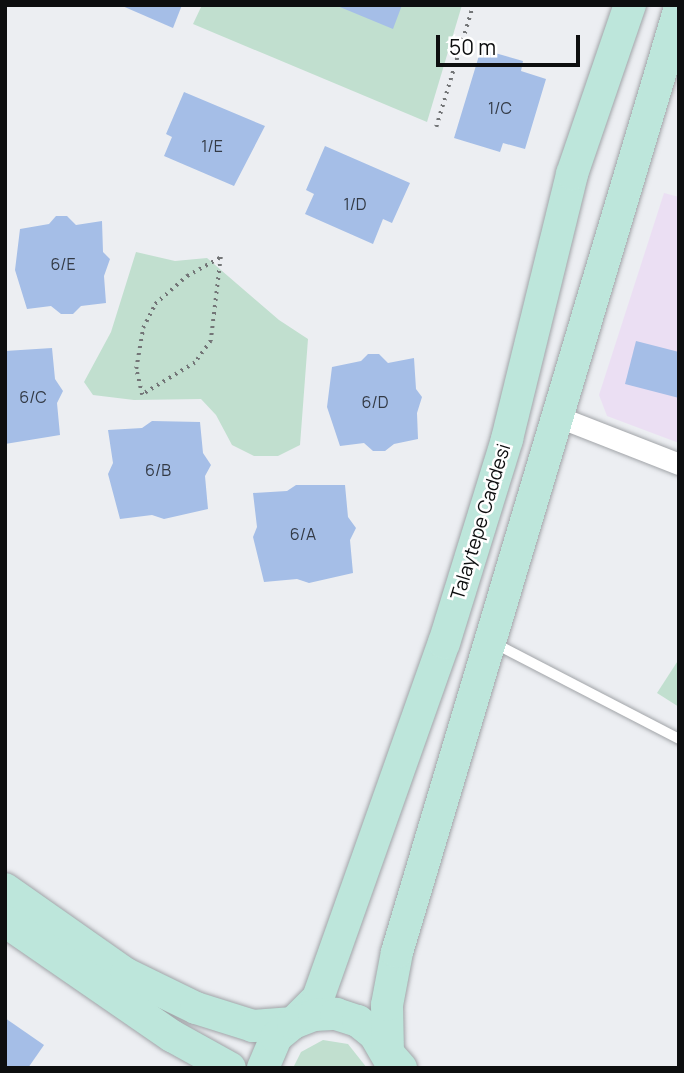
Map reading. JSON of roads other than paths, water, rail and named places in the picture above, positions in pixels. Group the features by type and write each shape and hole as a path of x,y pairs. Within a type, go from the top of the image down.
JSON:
{"main road":[{"name":"Talaytepe Caddesi","path":"263,1068 276,1037 318,998 327,981 444,643 507,439 572,174 630,5"},
{"path":"393,1063 387,1005 397,952 679,11"},
{"path":"5,889 126,974 196,1009 253,1026 293,1023 314,1015 337,1014 358,1021 376,1035 393,1063"},
{"path":"5,921 172,1036 230,1068"}],"street":[{"path":"559,417 679,464"}],"lane":[{"path":"492,642 679,739"}]}
